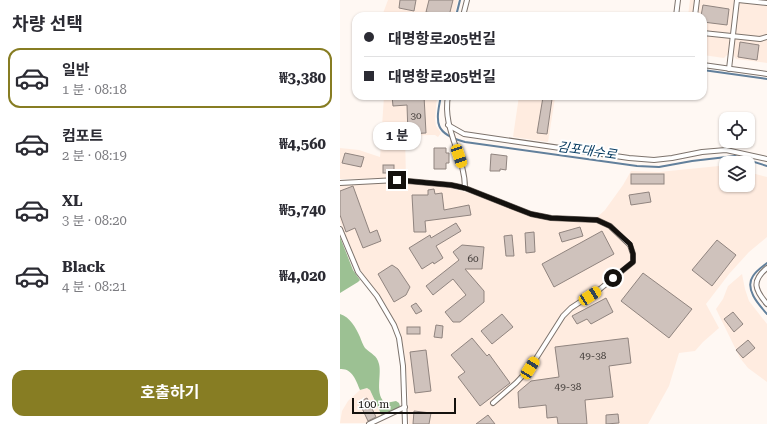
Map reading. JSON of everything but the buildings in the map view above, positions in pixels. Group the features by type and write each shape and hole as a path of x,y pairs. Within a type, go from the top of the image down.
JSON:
{"lane":[{"path":"464,12 467,0"},
{"path":"676,12 678,0"},
{"path":"696,12 697,0"},
{"path":"729,68 738,0 767,3"},
{"path":"707,33 760,39 767,37"},
{"path":"707,65 767,74"},
{"path":"448,100 446,113 448,125 464,170 465,188"},
{"path":"448,125 464,134 629,158 654,160 702,152 726,150 767,159"},
{"path":"340,183 397,180 445,184 465,188 531,214 551,218 597,220 610,226 630,244 633,254 633,262 600,289 571,308 563,316 530,368 494,403"},
{"path":"340,229 358,272 377,296 394,324 400,338 403,366 405,424"},
{"path":"767,268 761,273 756,284 757,290 767,304"},
{"path":"369,424 405,407"}],"shaded area":[{"path":"388,0 458,0 455,12 384,12"},
{"path":"690,0 767,0 767,63 736,59 734,56 727,55 724,58 707,56 707,12 688,12"},
{"path":"384,100 437,100 435,119 436,126 441,133 438,137 435,135 405,136 406,178 340,179 340,148 359,150 380,157"},
{"path":"518,100 555,100 548,142 513,137"},
{"path":"719,166 719,192 755,192 755,174 767,177 767,237 749,252 729,274 706,304 719,328 695,351 679,353 669,386 648,424 409,424 405,356 400,332 386,305 361,271 355,259 340,221 340,186 352,184 398,183 444,186 472,194 528,215 550,220 592,222 605,210 631,171 659,172"},
{"path":"742,274 749,301 767,324 767,382 748,368 740,358 716,309 723,299 728,286"},
{"path":"367,388 370,390 382,416 365,423 340,423 342,411 348,401 360,390"}],"green space":[{"path":"340,237 353,270 360,280 340,293"},
{"path":"340,314 344,315 352,323 357,330 365,348 378,361 380,369 379,390 382,400 386,403 396,401 400,406 398,408 382,416 370,390 367,388 360,390 353,375 348,370 340,369"}],"waterway":[{"name":"김포대수로","path":"457,12 460,0"},
{"path":"707,71 767,79"},
{"name":"김포대수로","path":"440,100 438,114 440,126 448,135 465,142 637,166 659,167 692,161 735,156 767,166"},
{"name":"김포대수로","path":"767,263 754,274 750,286 751,291 760,306 767,314"}],"route":[{"path":"397,180 434,182 465,188 531,214 551,218 597,220 610,226 630,244 632,249 634,258 633,262 613,278"}]}
